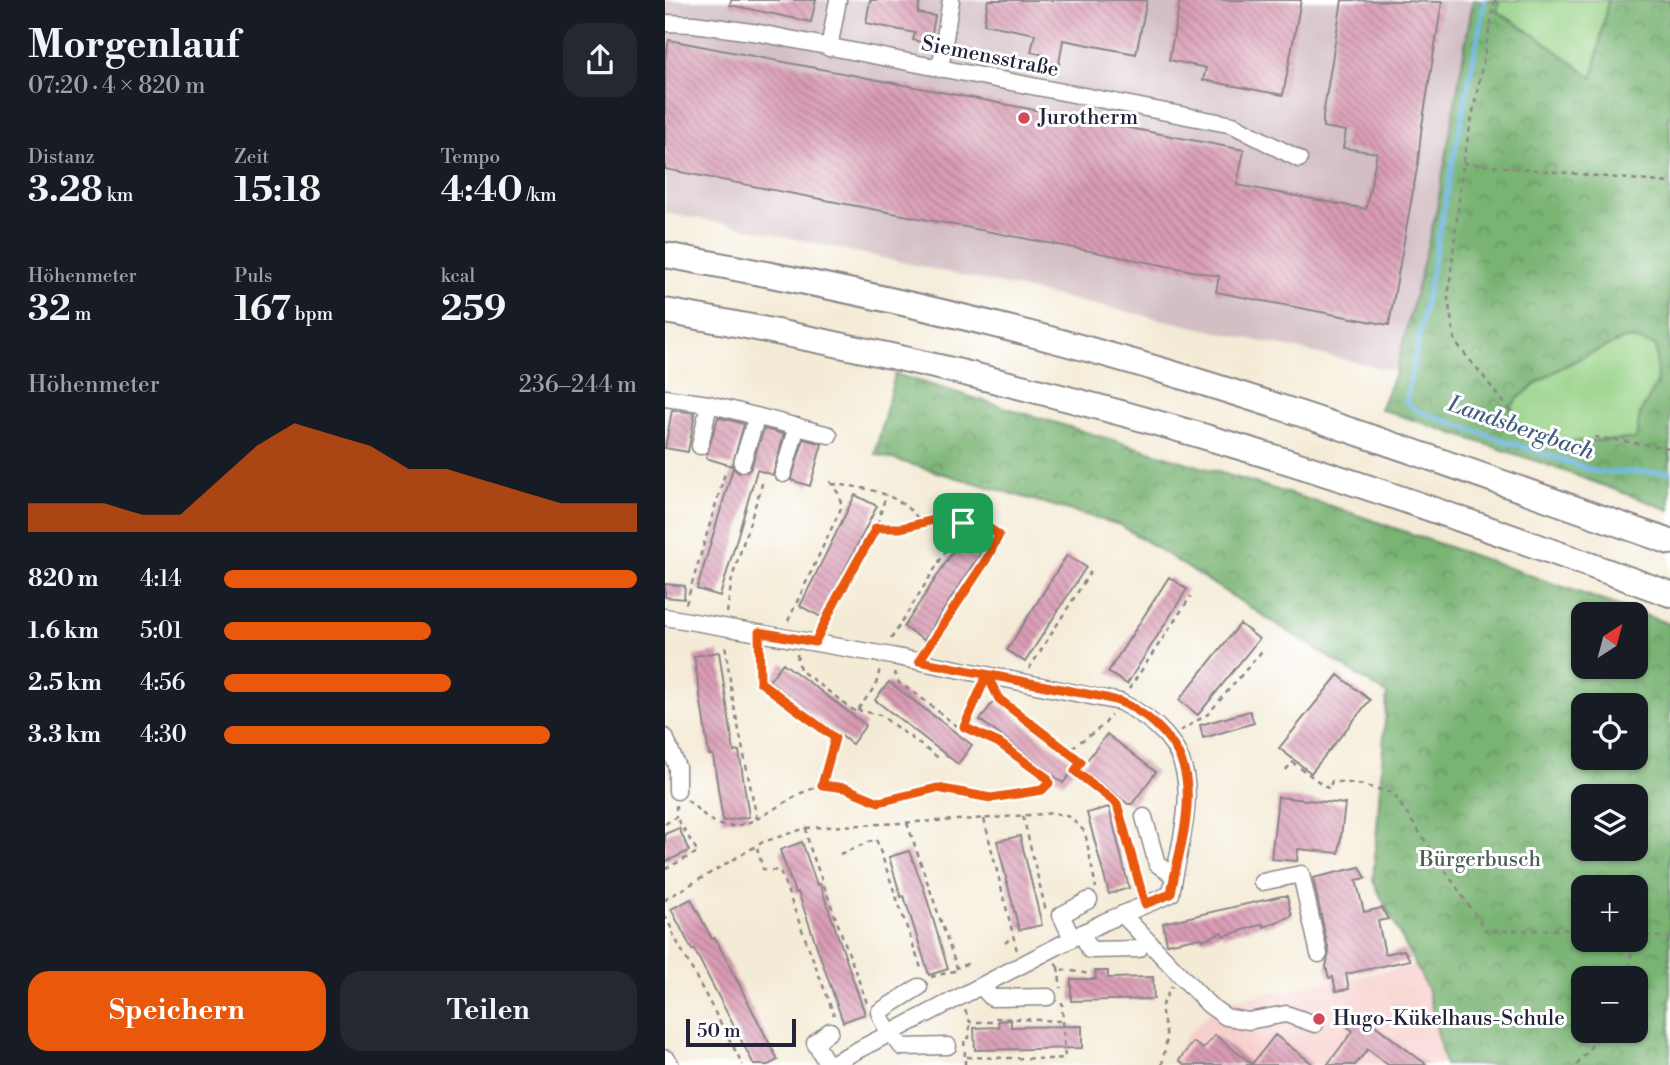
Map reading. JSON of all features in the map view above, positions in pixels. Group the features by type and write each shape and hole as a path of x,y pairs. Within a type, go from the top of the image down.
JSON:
{"highway":[{"path":"665,255 866,294 1139,364 1316,419 1670,542"},
{"path":"665,311 939,365 1136,417 1366,488 1670,594"}],"street":[{"path":"829,48 838,0"},
{"path":"940,69 951,0"},
{"name":"Siemensstraße","path":"665,23 759,33 1233,125 1299,159"},
{"path":"665,398 709,404 829,435"},
{"path":"701,446 709,404"},
{"path":"742,463 757,416"},
{"path":"783,474 797,426"},
{"path":"673,618 919,661 1120,702 1153,723 1168,738 1183,765 1187,789 1186,821 1171,894 1077,936 829,1065 815,1043 830,1031"},
{"path":"665,737 677,767 677,791"},
{"path":"1144,817 1157,864 1174,876"},
{"path":"1262,882 1301,874 1319,954"},
{"path":"1093,897 1061,915 1077,936 1090,950 1139,949"},
{"path":"1122,914 1209,1005 1226,1017 1248,1021 1286,1014 1315,1024"},
{"path":"981,986 992,998 1048,997"},
{"path":"919,987 879,1012 890,1034 902,1047 948,1046"}],"path":[{"path":"1495,0 1463,163 1448,299 1455,342 1507,408 1523,424 1549,442 1585,452 1594,437 1670,448"},
{"path":"1463,163 1670,183"},
{"path":"673,618 695,579 726,470"},
{"path":"829,480 838,493 842,506 789,618 790,638 800,670 856,712 857,710 880,715 940,759"},
{"path":"757,819 724,647 732,578 763,481"},
{"path":"832,484 869,488 886,495 912,510 923,524"},
{"path":"815,642 876,528 886,495"},
{"path":"876,528 901,528 938,519 963,523 971,516 999,535 981,568 919,661"},
{"path":"857,710 876,685 887,655 956,535 956,522"},
{"path":"1021,681 1093,568"},
{"path":"1067,751 1104,725 1191,596"},
{"path":"759,632 760,682 835,738 822,785"},
{"path":"1168,738 1208,714 1262,651"},
{"path":"677,791 717,825 740,827 801,793 822,785 845,788 879,802 937,788 991,798 1042,790 1049,783 1047,778 999,743 955,725 899,683 887,655"},
{"path":"964,727 987,675"},
{"path":"987,675 999,699 1081,762 1075,771 1117,804 1145,904"},
{"path":"1286,770 1292,762 1329,789 1332,781 1393,793 1486,931 1571,929"},
{"path":"665,869 698,852 676,817 677,791"},
{"path":"665,901 756,846 806,828 1055,813 1070,817 1085,832 1093,897"},
{"path":"965,1057 1065,1058 1058,967 1051,950 1023,816"},
{"path":"665,824 676,817"},
{"path":"984,819 1021,965"},
{"path":"907,823 957,968 969,963"},
{"path":"806,828 809,845 871,1015 879,1012"},
{"path":"840,855 876,839 925,979 958,970"},
{"path":"756,846 763,869 780,871 833,1014"},
{"path":"665,915 676,938"},
{"path":"673,932 743,1065"},
{"path":"1648,935 1670,938"},
{"path":"1005,943 1013,936"},
{"path":"1058,967 1090,974"},
{"path":"1162,1065 1167,1038 1161,1007 1179,974"},
{"path":"959,998 970,1022 969,1038 964,1039 965,1065"},
{"path":"970,1022 992,1022 996,1018 1063,1021"},
{"path":"1577,1065 1594,1043"}],"shaded area":[{"path":"665,0 1473,0 1437,209 1396,371 728,224 665,213"},
{"name":"Hugo-Kükelhaus-Schule","path":"1416,965 1427,988 1445,1065 1173,1065 1174,1056 1186,1036 1220,1002"}],"green space":[{"path":"1473,0 1499,0 1497,11 1593,78 1608,0 1670,0 1670,510 1545,464 1380,409 1396,371 1437,209","holes":["1627,338 1656,346 1657,383 1640,414 1636,439 1562,442 1525,434 1512,418 1512,405 1524,393 1565,366"]},
{"path":"1499,0 1608,0 1593,79 1539,38 1497,11"},
{"path":"1626,337 1656,346 1657,383 1640,414 1636,439 1562,442 1524,434 1512,418 1512,405 1524,393 1551,374"},
{"name":"Bürgerbusch","path":"895,374 1337,508 1607,602 1571,602 1571,679 1649,679 1649,617 1670,624 1670,1065 1445,1065 1427,988 1373,881 1387,694 1120,525 875,454"}],"building":[{"path":"731,0 816,0 811,22 730,5"},
{"path":"870,0 920,0 918,13 935,16 930,44 913,40 915,33 866,23"},
{"path":"988,0 1147,0 1136,54 1063,40 1059,64 1044,61 1045,55 1031,52 1035,34 984,24"},
{"path":"1180,0 1301,0 1283,95 1203,80 1206,68 1169,60"},
{"path":"1342,0 1442,2 1418,163 1389,325 1216,292 1219,276 665,169 665,59 669,40 1244,150 1237,185 1366,209 1377,153 1343,148 1346,131 1323,127"},
{"path":"672,410 695,413 688,452 665,448"},
{"path":"718,417 744,424 732,466 706,458"},
{"path":"764,429 784,434 773,475 757,470 720,596 697,589 733,468 739,473 750,470"},
{"path":"804,439 822,444 810,486 791,480"},
{"path":"855,495 877,506 821,617 800,606"},
{"path":"972,522 992,535 924,640 904,627"},
{"path":"1067,555 1086,567 1025,662 1007,650"},
{"path":"1169,577 1187,589 1127,684 1108,672"},
{"path":"665,584 685,586 684,599 665,597"},
{"path":"1240,624 1259,639 1198,715 1179,700"},
{"path":"719,652 734,752 739,751 749,817 723,821 713,755 709,755 694,656"},
{"path":"783,663 866,725 852,744 769,681"},
{"path":"1338,675 1370,700 1311,773 1279,748"},
{"path":"889,682 972,745 958,764 875,700"},
{"path":"994,701 1077,765 1063,783 980,720"},
{"path":"1250,711 1254,723 1203,738 1200,725"},
{"path":"1107,734 1156,772 1132,804 1128,804 1081,768"},
{"path":"1278,797 1345,804 1339,853 1298,849 1297,861 1271,859"},
{"path":"1109,807 1129,888 1109,894 1087,813"},
{"path":"679,828 689,851 665,862 665,834"},
{"path":"1020,836 1042,925 1019,930 997,841"},
{"path":"802,842 817,885 820,884 865,1014 843,1022 798,892 795,893 780,850"},
{"path":"909,851 924,889 948,969 929,975 889,857"},
{"path":"1360,867 1366,878 1356,880 1364,912 1382,908 1388,919 1378,921 1385,954 1404,950 1410,960 1346,974 1349,989 1336,991 1333,977 1329,978 1326,967 1329,952 1313,878"},
{"path":"1287,896 1292,916 1264,927 1263,924 1224,936 1222,932 1203,940 1191,939 1167,944 1163,923"},
{"path":"691,899 712,939 715,938 778,1060 768,1065 754,1065 671,909"},
{"path":"1095,971 1108,971 1108,978 1153,977 1154,999 1071,1001 1071,979 1096,979"},
{"path":"1358,1012 1427,1065 1388,1065 1368,1049 1355,1065 1327,1065 1353,1031 1347,1026"},
{"path":"1011,1020 1011,1027 1082,1026 1082,1048 975,1050 974,1028 999,1027 998,1021"},
{"path":"1215,1035 1252,1064 1275,1035 1314,1065 1185,1065 1179,1060 1193,1042 1203,1049"}],"waterway":[{"name":"Landsbergbach","path":"1485,0 1406,402 1417,411 1597,472 1670,472"}],"place":[{"name":"Jurotherm","path":"1024,118"},
{"name":"Hugo-Kükelhaus-Schule","path":"1319,1019"}],"route":[{"path":"971,516 999,535 986,560 919,661 1120,702 1153,723 1176,748 1187,780 1186,821 1171,894 1145,904 1117,804 1075,771 1081,762 999,699 987,675 964,727 999,743 1047,778 1049,783 1042,790 991,798 937,788 879,802 845,788 822,785 835,738 760,682 759,632 815,642 876,528 901,528 938,519 963,523 971,516"}]}
